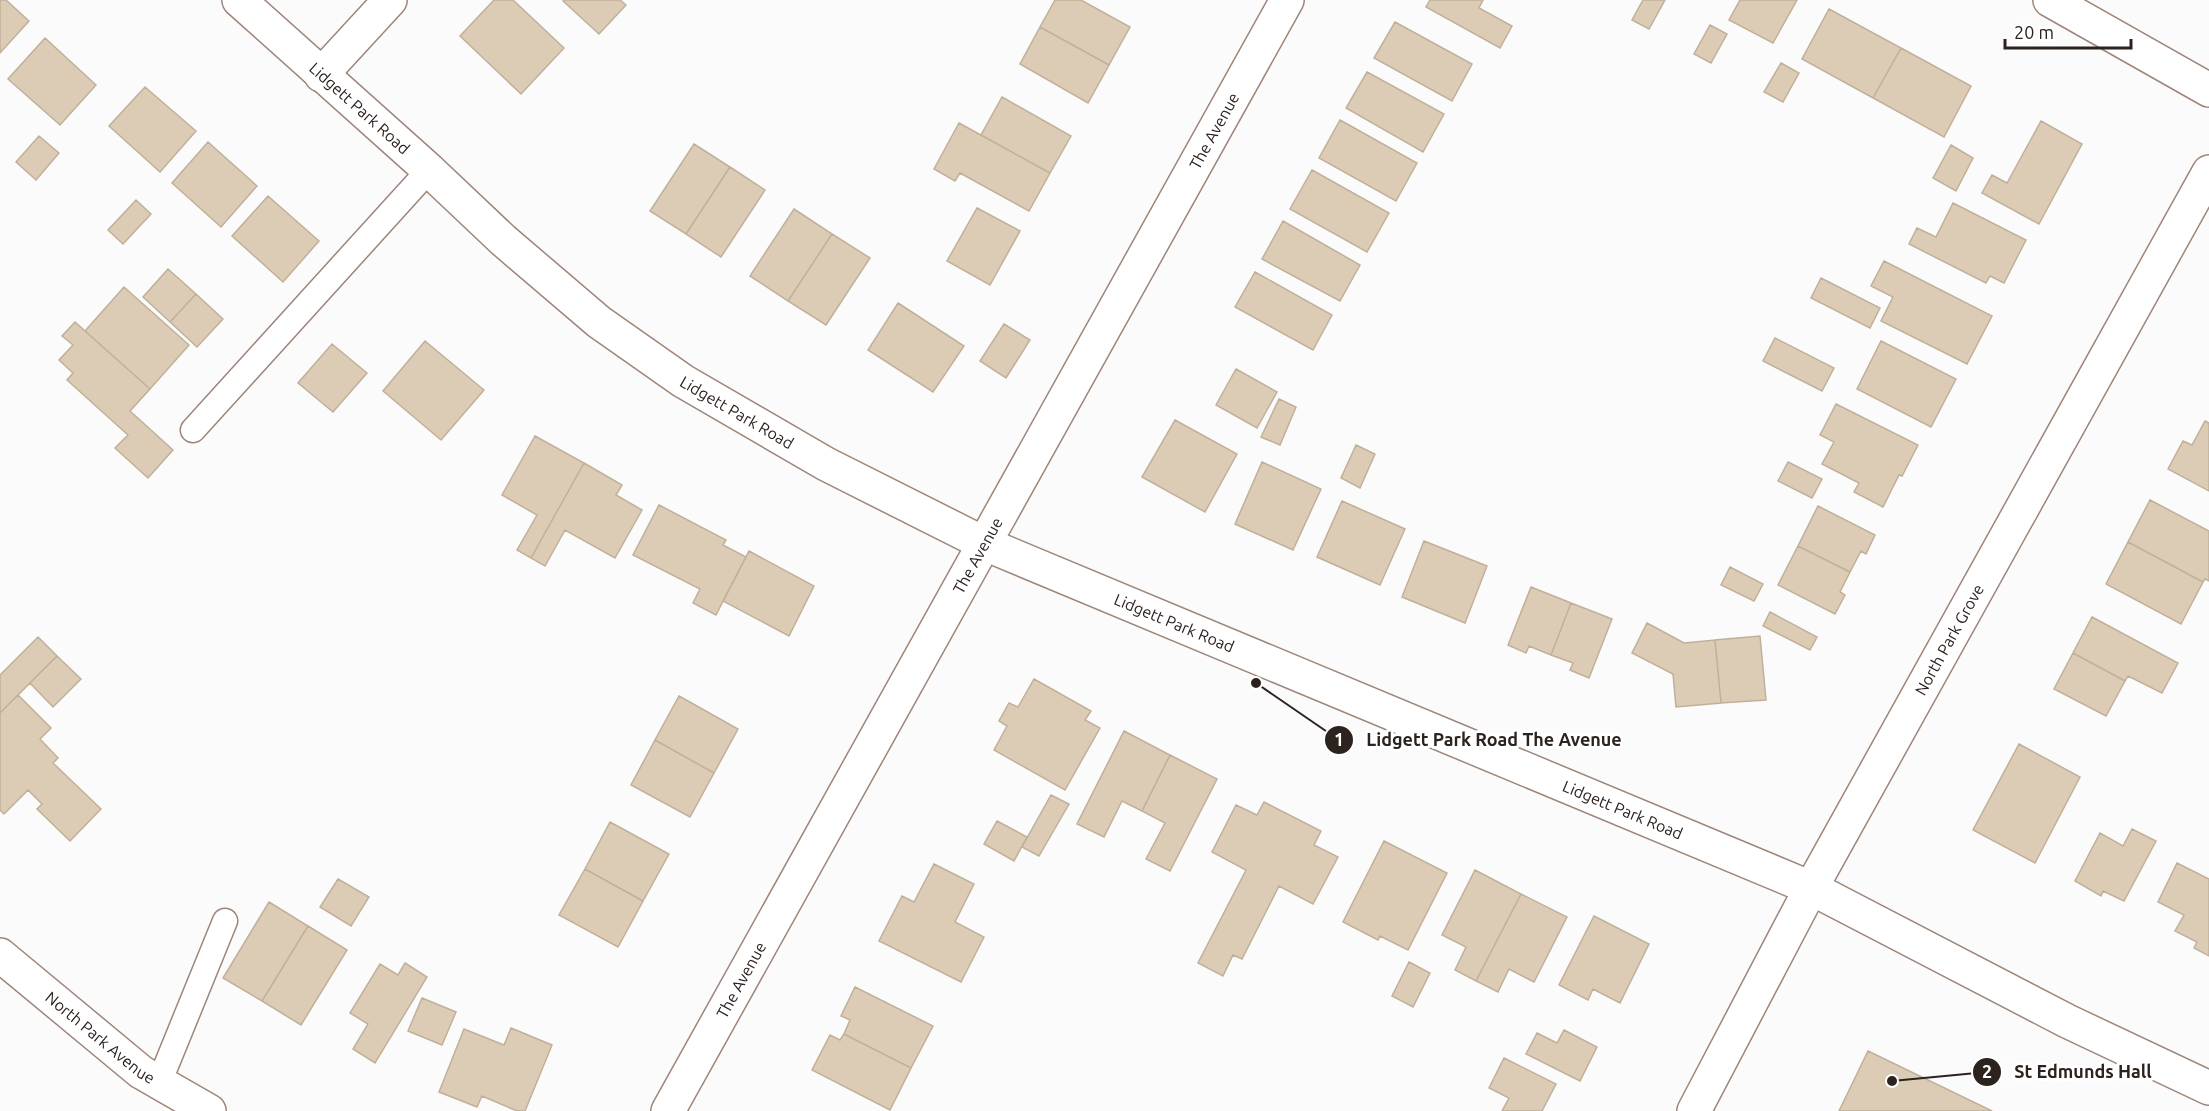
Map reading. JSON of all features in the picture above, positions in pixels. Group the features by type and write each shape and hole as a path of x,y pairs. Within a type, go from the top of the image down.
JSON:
{"street":[{"name":"Lidgett Park Road","path":"239,0 429,170 503,240 599,322 684,381 826,464 985,544 1811,888 2067,1021 2209,1088"},
{"path":"321,75 390,0"},
{"name":"The Avenue","path":"668,1111 1287,0"},
{"path":"2050,0 2209,90"},
{"name":"North Park Grove","path":"1694,1111 1811,888 2209,172"},
{"name":"North Park Avenue","path":"0,955 141,1072 209,1111"}],"lane":[{"path":"193,430 429,170"},
{"path":"159,1083 225,921"}],"building":[{"path":"0,0 6,0 29,21 0,53"},
{"path":"494,0 513,0 564,48 521,94 460,36"},
{"path":"620,0 626,5 599,34 563,1"},
{"path":"1055,0 1081,0 1130,27 1109,65 1040,27"},
{"path":"1430,0 1483,0 1479,8 1512,26 1500,48 1426,7"},
{"path":"1643,0 1665,0 1649,29 1632,20"},
{"path":"1740,0 1797,0 1773,43 1729,20"},
{"path":"1829,9 1901,48 1873,98 1802,59"},
{"path":"1395,22 1472,64 1452,101 1374,58"},
{"path":"1710,25 1727,34 1711,63 1694,54"},
{"path":"1040,27 1109,65 1088,103 1020,64"},
{"path":"45,38 96,85 60,125 8,79"},
{"path":"1901,48 1971,86 1944,137 1873,98"},
{"path":"1781,63 1799,73 1783,102 1764,92"},
{"path":"1367,72 1444,114 1423,152 1346,108"},
{"path":"145,87 196,131 160,172 109,126"},
{"path":"1002,97 1071,136 1050,173 981,135"},
{"path":"1340,120 1417,163 1396,201 1319,158"},
{"path":"2041,121 2082,144 2039,224 1982,193 1992,175 2007,183"},
{"path":"959,123 1050,173 1029,211 960,173 955,181 934,169"},
{"path":"39,136 59,153 36,180 16,162"},
{"path":"208,142 257,186 221,227 172,183"},
{"path":"694,144 730,167 686,234 650,211"},
{"path":"1951,145 1973,158 1956,191 1933,178"},
{"path":"730,167 765,190 721,257 686,234"},
{"path":"1312,170 1389,213 1367,252 1290,209"},
{"path":"268,196 319,241 283,282 232,236"},
{"path":"136,200 151,214 123,244 108,230"},
{"path":"1953,203 2026,240 2004,283 1990,276 1986,283 1909,244 1917,228 1936,237"},
{"path":"977,208 1020,231 990,285 947,261"},
{"path":"794,209 832,234 788,301 750,276"},
{"path":"1283,221 1360,265 1340,301 1262,259"},
{"path":"832,234 870,258 826,325 788,301"},
{"path":"1884,261 1992,316 1967,364 1881,321 1893,297 1871,286"},
{"path":"168,269 196,294 170,322 143,297"},
{"path":"1255,272 1332,315 1313,350 1235,307"},
{"path":"1821,278 1880,308 1870,328 1811,298"},
{"path":"124,287 189,345 150,389 85,331"},
{"path":"196,294 223,319 197,347 170,322"},
{"path":"898,303 964,346 933,392 868,350"},
{"path":"75,322 150,389 130,411 173,450 148,478 115,448 128,435 67,380 73,373 59,360 73,345 62,336"},
{"path":"1004,324 1030,340 1006,378 980,361"},
{"path":"1775,338 1834,368 1822,391 1763,361"},
{"path":"425,341 484,390 441,440 383,391"},
{"path":"1881,341 1956,379 1931,427 1857,389"},
{"path":"332,344 367,373 333,412 298,383"},
{"path":"1236,369 1277,392 1257,428 1216,405"},
{"path":"1279,399 1296,407 1280,445 1261,437"},
{"path":"1836,404 1918,445 1883,507 1854,492 1859,483 1822,464 1834,442 1820,435"},
{"path":"1175,420 1237,454 1205,512 1142,477"},
{"path":"2205,421 2209,423 2209,491 2168,469 2183,441 2192,445"},
{"path":"535,436 584,463 531,558 517,550 537,515 502,495"},
{"path":"1356,445 1375,454 1360,488 1341,478"},
{"path":"1262,462 1321,489 1293,550 1235,524"},
{"path":"1788,462 1822,479 1812,498 1778,481"},
{"path":"584,463 622,485 616,495 642,510 615,558 565,530 545,566 531,558"},
{"path":"2150,500 2209,531 2209,581 2205,579 2203,582 2128,542"},
{"path":"1342,501 1405,529 1380,585 1317,557"},
{"path":"659,505 726,540 723,545 746,557 716,615 693,603 700,589 633,555"},
{"path":"1818,506 1875,535 1866,554 1861,551 1850,572 1798,546"},
{"path":"1424,541 1487,566 1465,623 1402,597"},
{"path":"2128,542 2203,582 2181,624 2106,584"},
{"path":"1798,546 1850,572 1840,592 1845,595 1835,614 1778,585"},
{"path":"749,551 814,586 789,636 723,601"},
{"path":"1730,567 1763,584 1754,601 1721,585"},
{"path":"1531,587 1571,603 1551,655 1529,646 1526,653 1508,645"},
{"path":"1571,603 1612,619 1589,678 1570,670 1573,663 1551,655"},
{"path":"1770,612 1817,637 1810,650 1763,626"},
{"path":"2092,617 2178,663 2162,693 2128,676 2125,681 2073,653"},
{"path":"1647,623 1684,643 1715,640 1721,703 1676,707 1673,674 1632,653"},
{"path":"1760,636 1766,700 1721,703 1715,640"},
{"path":"38,637 57,656 0,713 0,675"},
{"path":"2073,653 2125,681 2106,716 2054,689"},
{"path":"57,656 81,679 53,707 30,683"},
{"path":"1034,679 1091,711 1085,720 1100,728 1065,790 994,750 1007,726 999,721 1009,703 1018,707"},
{"path":"18,695 51,728 40,739 58,758 53,763 101,809 70,841 37,809 42,804 28,790 4,814 0,810 0,713"},
{"path":"679,696 738,729 714,773 655,740"},
{"path":"1124,731 1170,755 1142,811 1122,801 1104,837 1077,824"},
{"path":"655,740 714,773 690,817 631,785"},
{"path":"2019,744 2080,777 2035,863 1973,830"},
{"path":"1170,755 1217,779 1170,871 1146,859 1165,823 1142,811"},
{"path":"1051,795 1069,804 1039,856 1022,847"},
{"path":"1264,802 1321,831 1314,845 1338,857 1313,904 1279,886 1242,959 1233,955 1223,976 1198,963 1246,870 1212,852 1236,805 1257,815"},
{"path":"997,821 1027,837 1014,861 984,844"},
{"path":"610,822 669,854 643,901 585,869"},
{"path":"2132,829 2156,841 2124,901 2103,891 2101,896 2075,881 2100,833 2123,846"},
{"path":"1384,841 1447,873 1408,950 1380,936 1378,940 1343,922"},
{"path":"2177,863 2209,879 2209,956 2194,948 2197,942 2175,931 2184,915 2158,902"},
{"path":"934,864 974,884 955,922 984,937 961,982 879,941 902,896 914,902"},
{"path":"585,869 643,901 618,947 559,915"},
{"path":"1475,870 1521,894 1476,981 1455,970 1466,947 1442,935"},
{"path":"338,879 369,897 351,926 320,907"},
{"path":"1521,894 1567,917 1534,982 1509,969 1498,992 1476,981"},
{"path":"269,902 308,926 262,1001 223,978"},
{"path":"1594,916 1649,944 1620,1003 1593,989 1588,1000 1559,985"},
{"path":"308,926 347,950 301,1025 262,1001"},
{"path":"1409,962 1430,973 1413,1007 1392,996"},
{"path":"405,963 427,977 375,1063 353,1049 368,1024 350,1013 380,964 398,975"},
{"path":"855,987 933,1026 911,1068 844,1034 850,1020 841,1016"},
{"path":"422,998 456,1012 442,1045 408,1031"},
{"path":"511,1028 552,1045 525,1111 517,1111 482,1096 477,1107 439,1092 464,1029 504,1045"},
{"path":"1564,1030 1597,1047 1580,1081 1526,1054 1537,1033 1557,1043"},
{"path":"844,1034 911,1068 890,1110 812,1070 830,1035 840,1040"},
{"path":"1868,1051 1992,1111 1839,1111"},
{"path":"1504,1058 1556,1084 1542,1111 1502,1111 1509,1098 1489,1088"}],"place":[{"name":"Lidgett Park Road The Avenue","path":"1256,683"},
{"name":"St Edmunds Hall","path":"1892,1081"}]}
